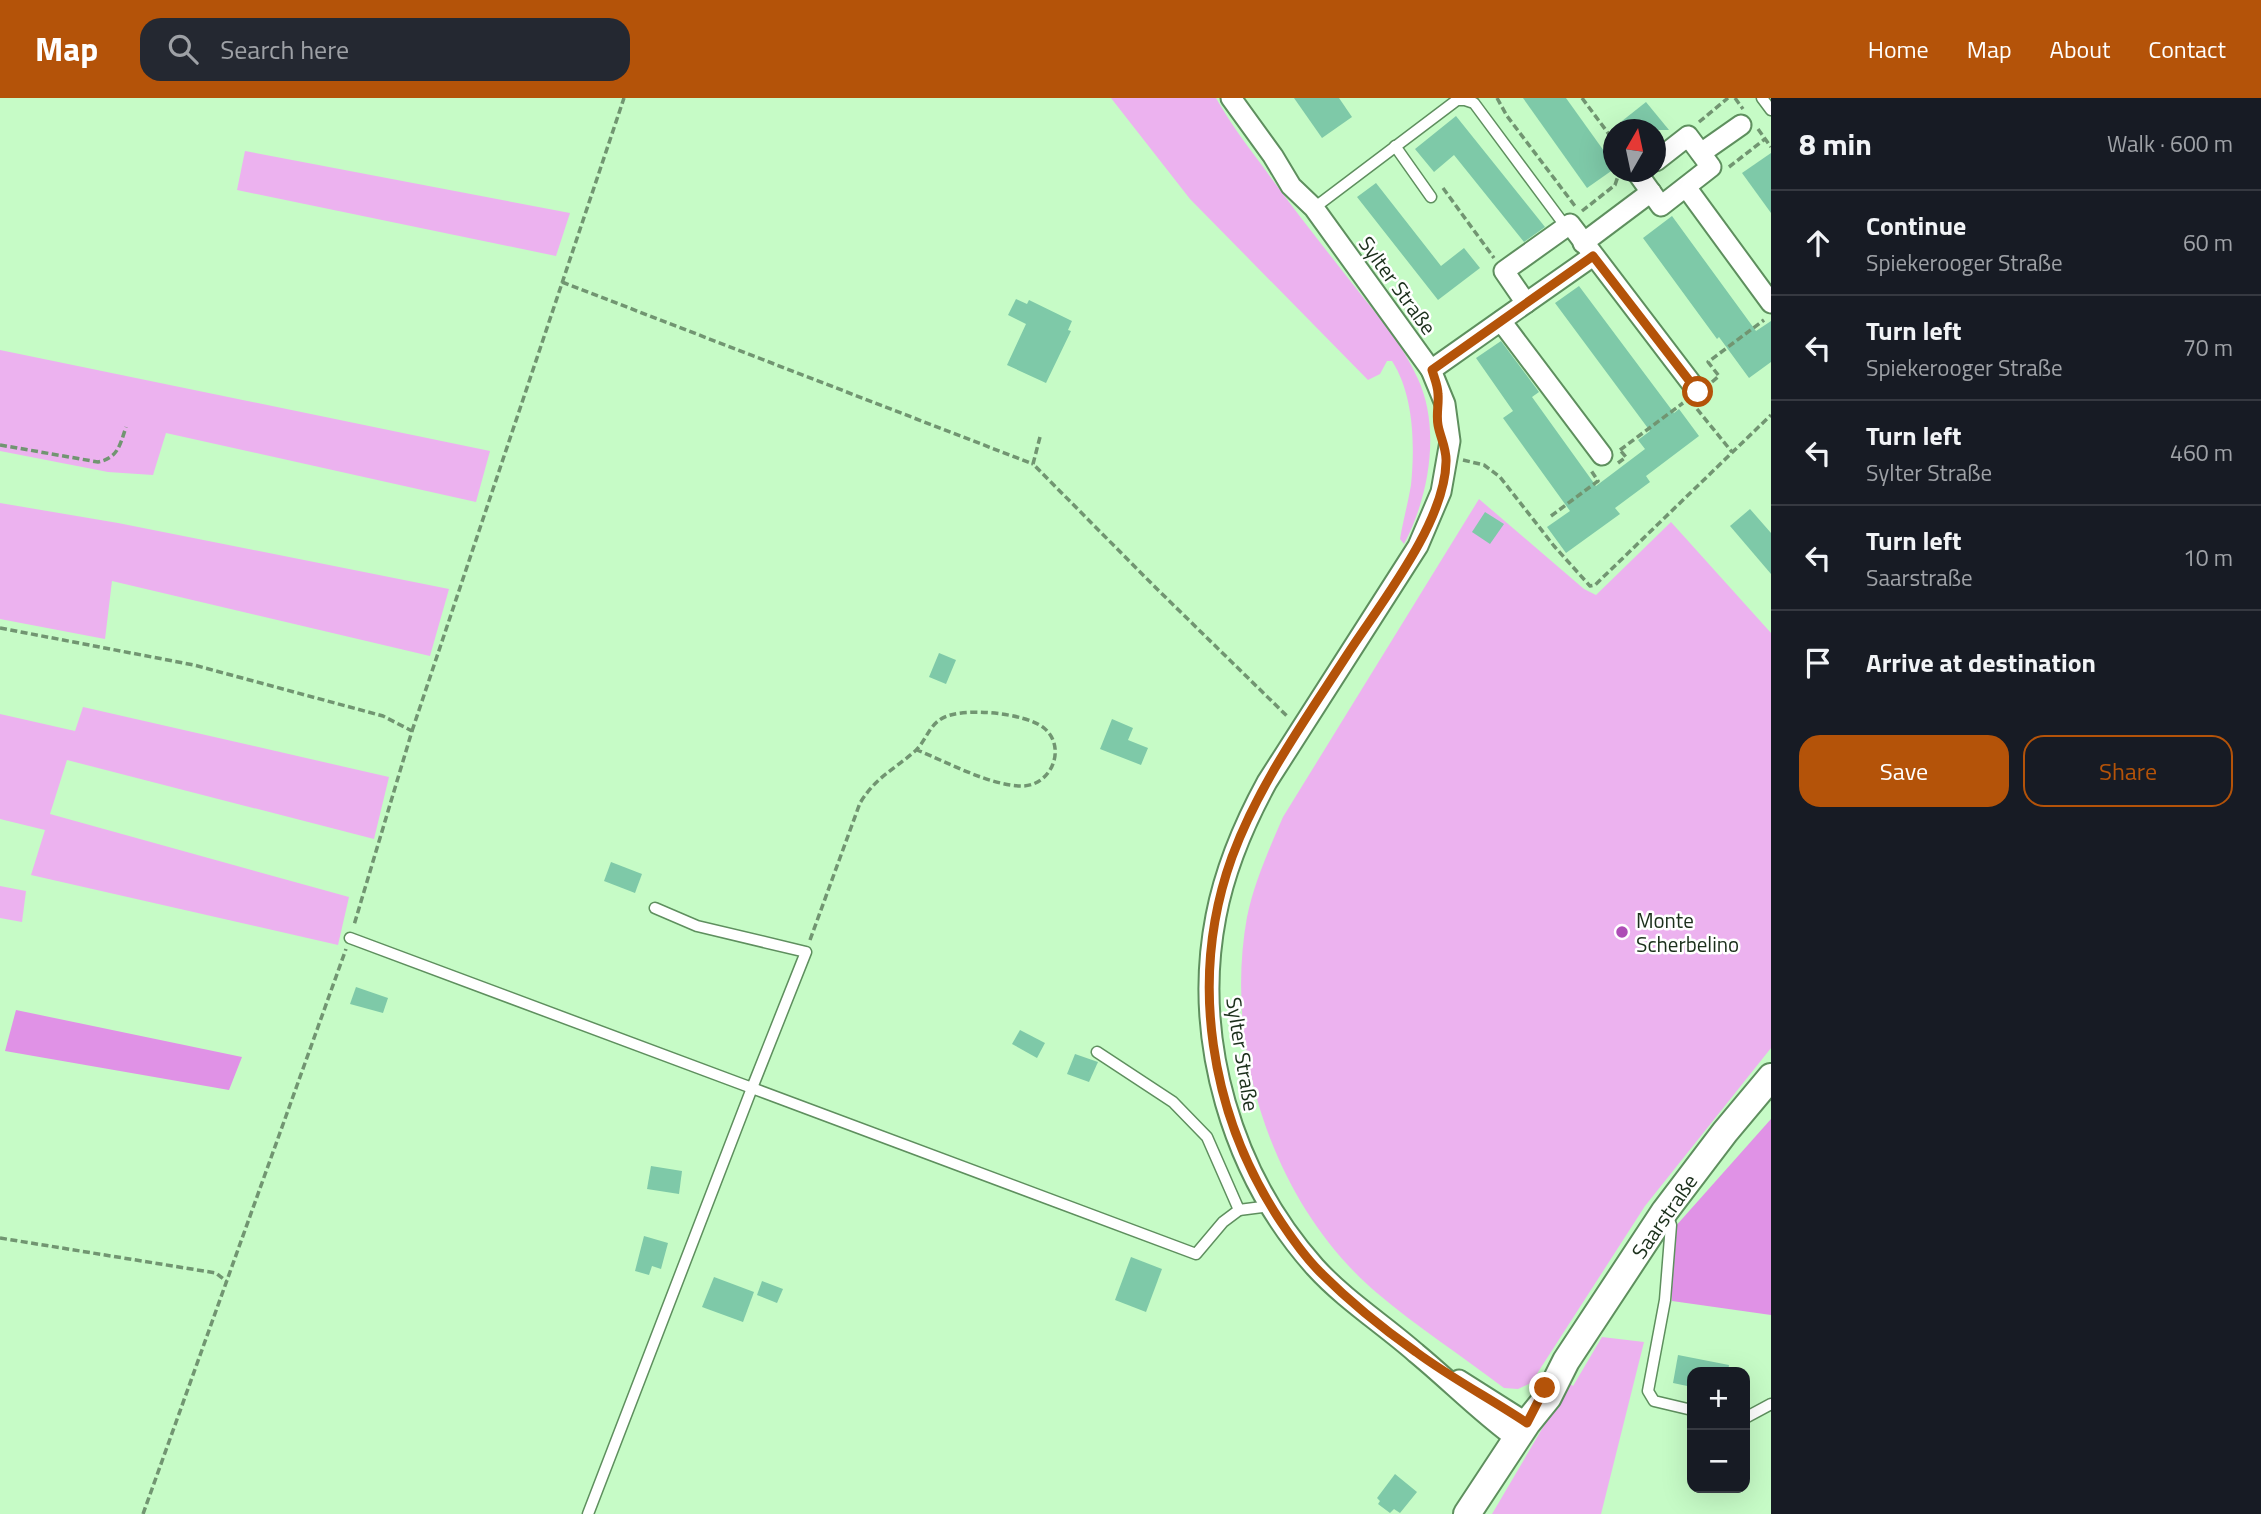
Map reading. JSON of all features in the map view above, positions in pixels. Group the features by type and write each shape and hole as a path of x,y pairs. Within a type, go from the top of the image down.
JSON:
{"main road":[{"name":"Saarstraße","path":"1467,1514 1551,1392 1566,1361 1665,1212 1725,1132 1771,1077"}],"street":[{"name":"Sylter Straße","path":"1231,98 1291,186 1314,208 1432,370 1439,393 1438,424 1447,457 1441,492 1418,546 1267,782 1238,843 1216,914 1210,955 1211,1028 1222,1091 1227,1113 1246,1160 1270,1206 1317,1268 1338,1289 1417,1353 1522,1431"},
{"path":"1644,182 1661,206 1686,187 1706,160 1741,125"},
{"path":"1666,153 1688,136 1706,160"},
{"path":"1686,187 1771,303"},
{"path":"1432,370 1526,303 1651,192"},
{"path":"1526,303 1504,271 1570,224 1693,396"},
{"path":"1501,321 1602,455"}],"lane":[{"path":"1762,98 1771,110"},
{"path":"1314,208 1457,100 1465,100 1474,103 1566,228"},
{"path":"1395,146 1430,197"},
{"path":"588,1514 806,952 697,926 655,908"},
{"path":"350,938 1196,1254 1216,1229 1239,1210 1270,1206"},
{"path":"1097,1052 1173,1102 1207,1137 1239,1210"},
{"path":"1665,1212 1671,1225 1665,1300 1648,1391 1654,1401 1687,1409"},
{"path":"1750,1415 1771,1404"}],"path":[{"path":"143,1514 350,938 412,732 624,98"},
{"path":"1497,98 1507,116 1580,213 1615,186 1615,182"},
{"path":"1582,98 1603,126"},
{"path":"1586,103 1592,98"},
{"path":"1688,136 1688,131 1728,98"},
{"path":"1706,160 1719,175 1765,139"},
{"path":"1430,197 1443,188 1504,271"},
{"path":"562,282 1033,464 1300,728"},
{"path":"1550,516 1598,481 1587,466 1616,444 1620,450 1719,376 1707,362 1771,314"},
{"path":"1693,396 1732,452"},
{"path":"1447,457 1484,465 1500,477 1554,546 1590,586 1595,585 1771,415"},
{"path":"0,445 98,462 108,460 119,451 126,427"},
{"path":"1033,464 1040,437"},
{"path":"0,628 194,665 383,716 412,732"},
{"path":"806,952 860,803 870,786 917,750 940,719 969,711 1026,719 1047,730 1054,743 1054,759 1050,774 1038,784 1021,786 998,782 917,750"},
{"path":"0,1238 216,1273 227,1282"}],"shaded area":[{"path":"1111,98 1216,98 1237,132 1398,343 1412,366 1425,399 1430,441 1429,463 1420,505 1404,544 1400,539 1411,485 1413,437 1405,389 1392,361 1387,361 1380,374 1368,380 1190,199"},
{"path":"245,151 570,213 556,256 237,190"},
{"path":"0,350 490,451 476,502 166,433 153,475 108,472 0,451"},
{"path":"1479,499 1584,589 1596,595 1671,522 1771,633 1771,1048 1645,1206 1531,1383 1518,1389 1504,1388 1377,1293 1341,1257 1309,1216 1284,1170 1264,1122 1250,1071 1243,1019 1241,967 1247,917 1267,854 1283,817"},
{"path":"0,503 118,523 449,589 430,656 112,581 105,639 0,619"},
{"path":"83,707 389,777 374,839 67,760 50,814 349,897 338,945 31,875 45,830 0,819 0,714 75,731"},
{"path":"0,886 26,891 22,922 0,918"},
{"path":"16,1010 242,1057 229,1090 5,1051"},
{"path":"1771,1119 1771,1315 1672,1301 1666,1237"},
{"path":"1602,1337 1644,1342 1601,1514 1492,1514 1569,1383 1573,1386"}],"building":[{"path":"1294,98 1339,98 1352,117 1322,138"},
{"path":"1523,98 1566,98 1603,150 1603,177 1587,188"},
{"path":"1646,102 1660,119 1625,119"},
{"path":"1456,116 1545,227 1524,242 1454,155 1434,172 1415,149"},
{"path":"1771,153 1771,213 1742,173"},
{"path":"1376,183 1441,266 1464,248 1480,268 1438,300 1357,197"},
{"path":"1672,216 1756,331 1771,321 1771,362 1749,378 1643,238"},
{"path":"1579,286 1674,413 1679,409 1699,436 1646,476 1650,482 1615,508 1620,514 1566,553 1547,527 1570,511 1503,418 1513,411 1476,358 1501,341 1539,392 1532,397 1596,486 1645,449 1638,440 1650,431 1555,303"},
{"path":"1016,299 1027,304 1029,300 1072,321 1068,330 1071,331 1046,383 1007,365 1026,324 1008,315"},
{"path":"1750,509 1771,533 1771,574 1730,526"},
{"path":"1485,512 1504,524 1490,544 1472,532"},
{"path":"939,653 956,660 946,684 929,677"},
{"path":"1112,719 1133,728 1128,740 1148,748 1141,765 1100,749"},
{"path":"611,862 642,874 635,893 604,881"},
{"path":"356,987 388,998 383,1013 350,1004"},
{"path":"1020,1030 1045,1043 1037,1058 1012,1044"},
{"path":"1075,1054 1098,1062 1089,1082 1067,1074"},
{"path":"651,1166 682,1171 679,1194 647,1189"},
{"path":"644,1236 668,1243 661,1269 652,1266 649,1275 635,1271"},
{"path":"1131,1257 1162,1269 1146,1312 1115,1300"},
{"path":"714,1277 754,1292 743,1322 702,1307"},
{"path":"762,1281 783,1289 777,1303 757,1295"},
{"path":"1678,1355 1729,1365 1687,1367 1687,1386 1673,1383"},
{"path":"1395,1474 1417,1492 1400,1513 1394,1509 1390,1513 1378,1504 1380,1501 1377,1498"}],"place":[{"name":"Monte Scherbelino","path":"1622,932"}],"route":[{"path":"1545,1388 1527,1423 1417,1353 1338,1289 1317,1268 1270,1206 1246,1160 1227,1113 1222,1091 1209,999 1209,971 1216,914 1231,860 1251,811 1300,728 1418,546 1437,504 1447,457 1438,424 1439,393 1432,370 1593,256 1698,392"}]}
